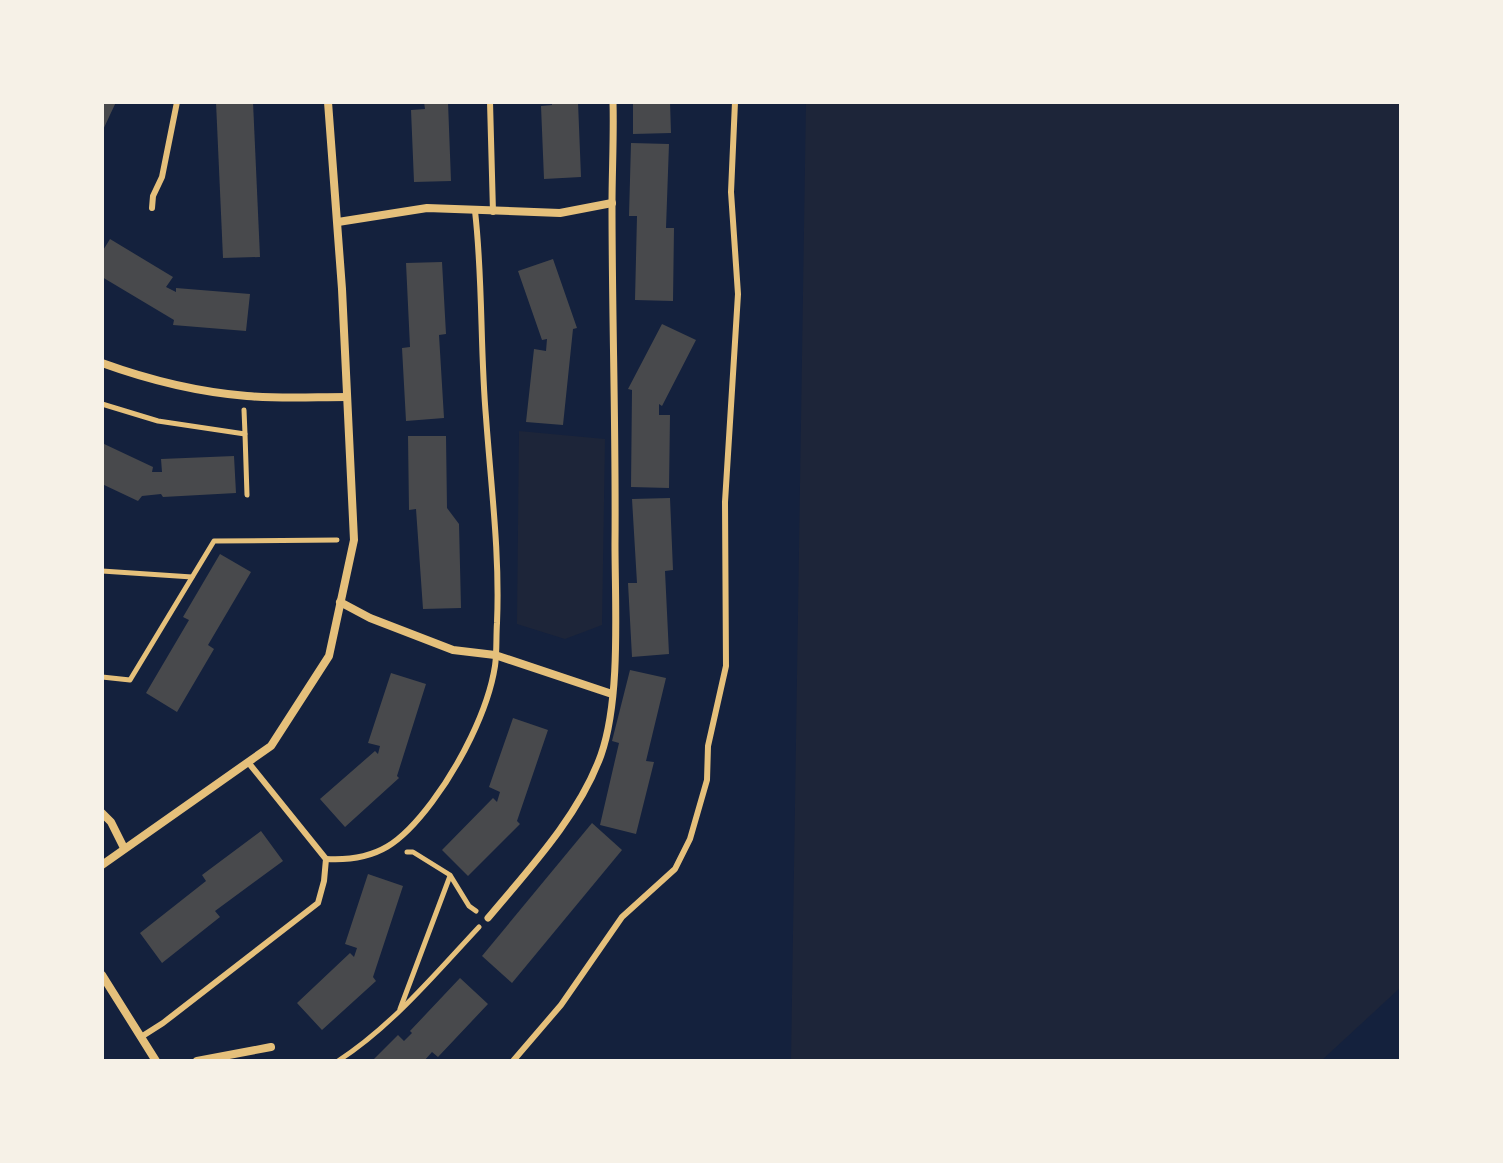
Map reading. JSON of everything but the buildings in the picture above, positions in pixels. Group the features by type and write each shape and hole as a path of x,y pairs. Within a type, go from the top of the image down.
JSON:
{"street":[{"path":"102,865 271,746 329,656 354,540 338,222 328,102"},
{"path":"488,918 537,859 592,778 608,729 612,694 616,426 613,102"},
{"path":"338,222 427,208 560,213 612,203"},
{"path":"102,363 161,382 243,396 347,397"},
{"path":"340,602 370,618 453,650 495,655 612,694"},
{"path":"102,813 111,822 124,848"},
{"path":"102,975 156,1061"},
{"path":"197,1061 271,1047"}],"lane":[{"path":"152,208 153,196 162,177 177,102"},
{"path":"490,102 493,212"},
{"path":"513,1061 561,1005 622,917 679,862 690,839 707,780 708,746 726,666 725,502 738,294 731,192 735,102"},
{"path":"326,859 342,859 382,850 397,842 417,823 460,763 482,711 495,666 499,576 486,418 481,258 475,211"},
{"path":"141,1037 318,903 326,859 248,762"}],"path":[{"path":"243,396 247,495"},
{"path":"102,404 158,421 245,434"},
{"path":"102,677 130,680 214,541 354,540"},
{"path":"102,571 192,577"},
{"path":"338,1061 362,1045 399,1011 488,918 469,906 450,875 413,852 382,850"},
{"path":"399,1011 450,875"}],"shaded area":[{"path":"806,102 1401,102 1401,987 1321,1061 791,1061"},
{"path":"519,431 605,439 602,625 565,639 517,624"}]}
